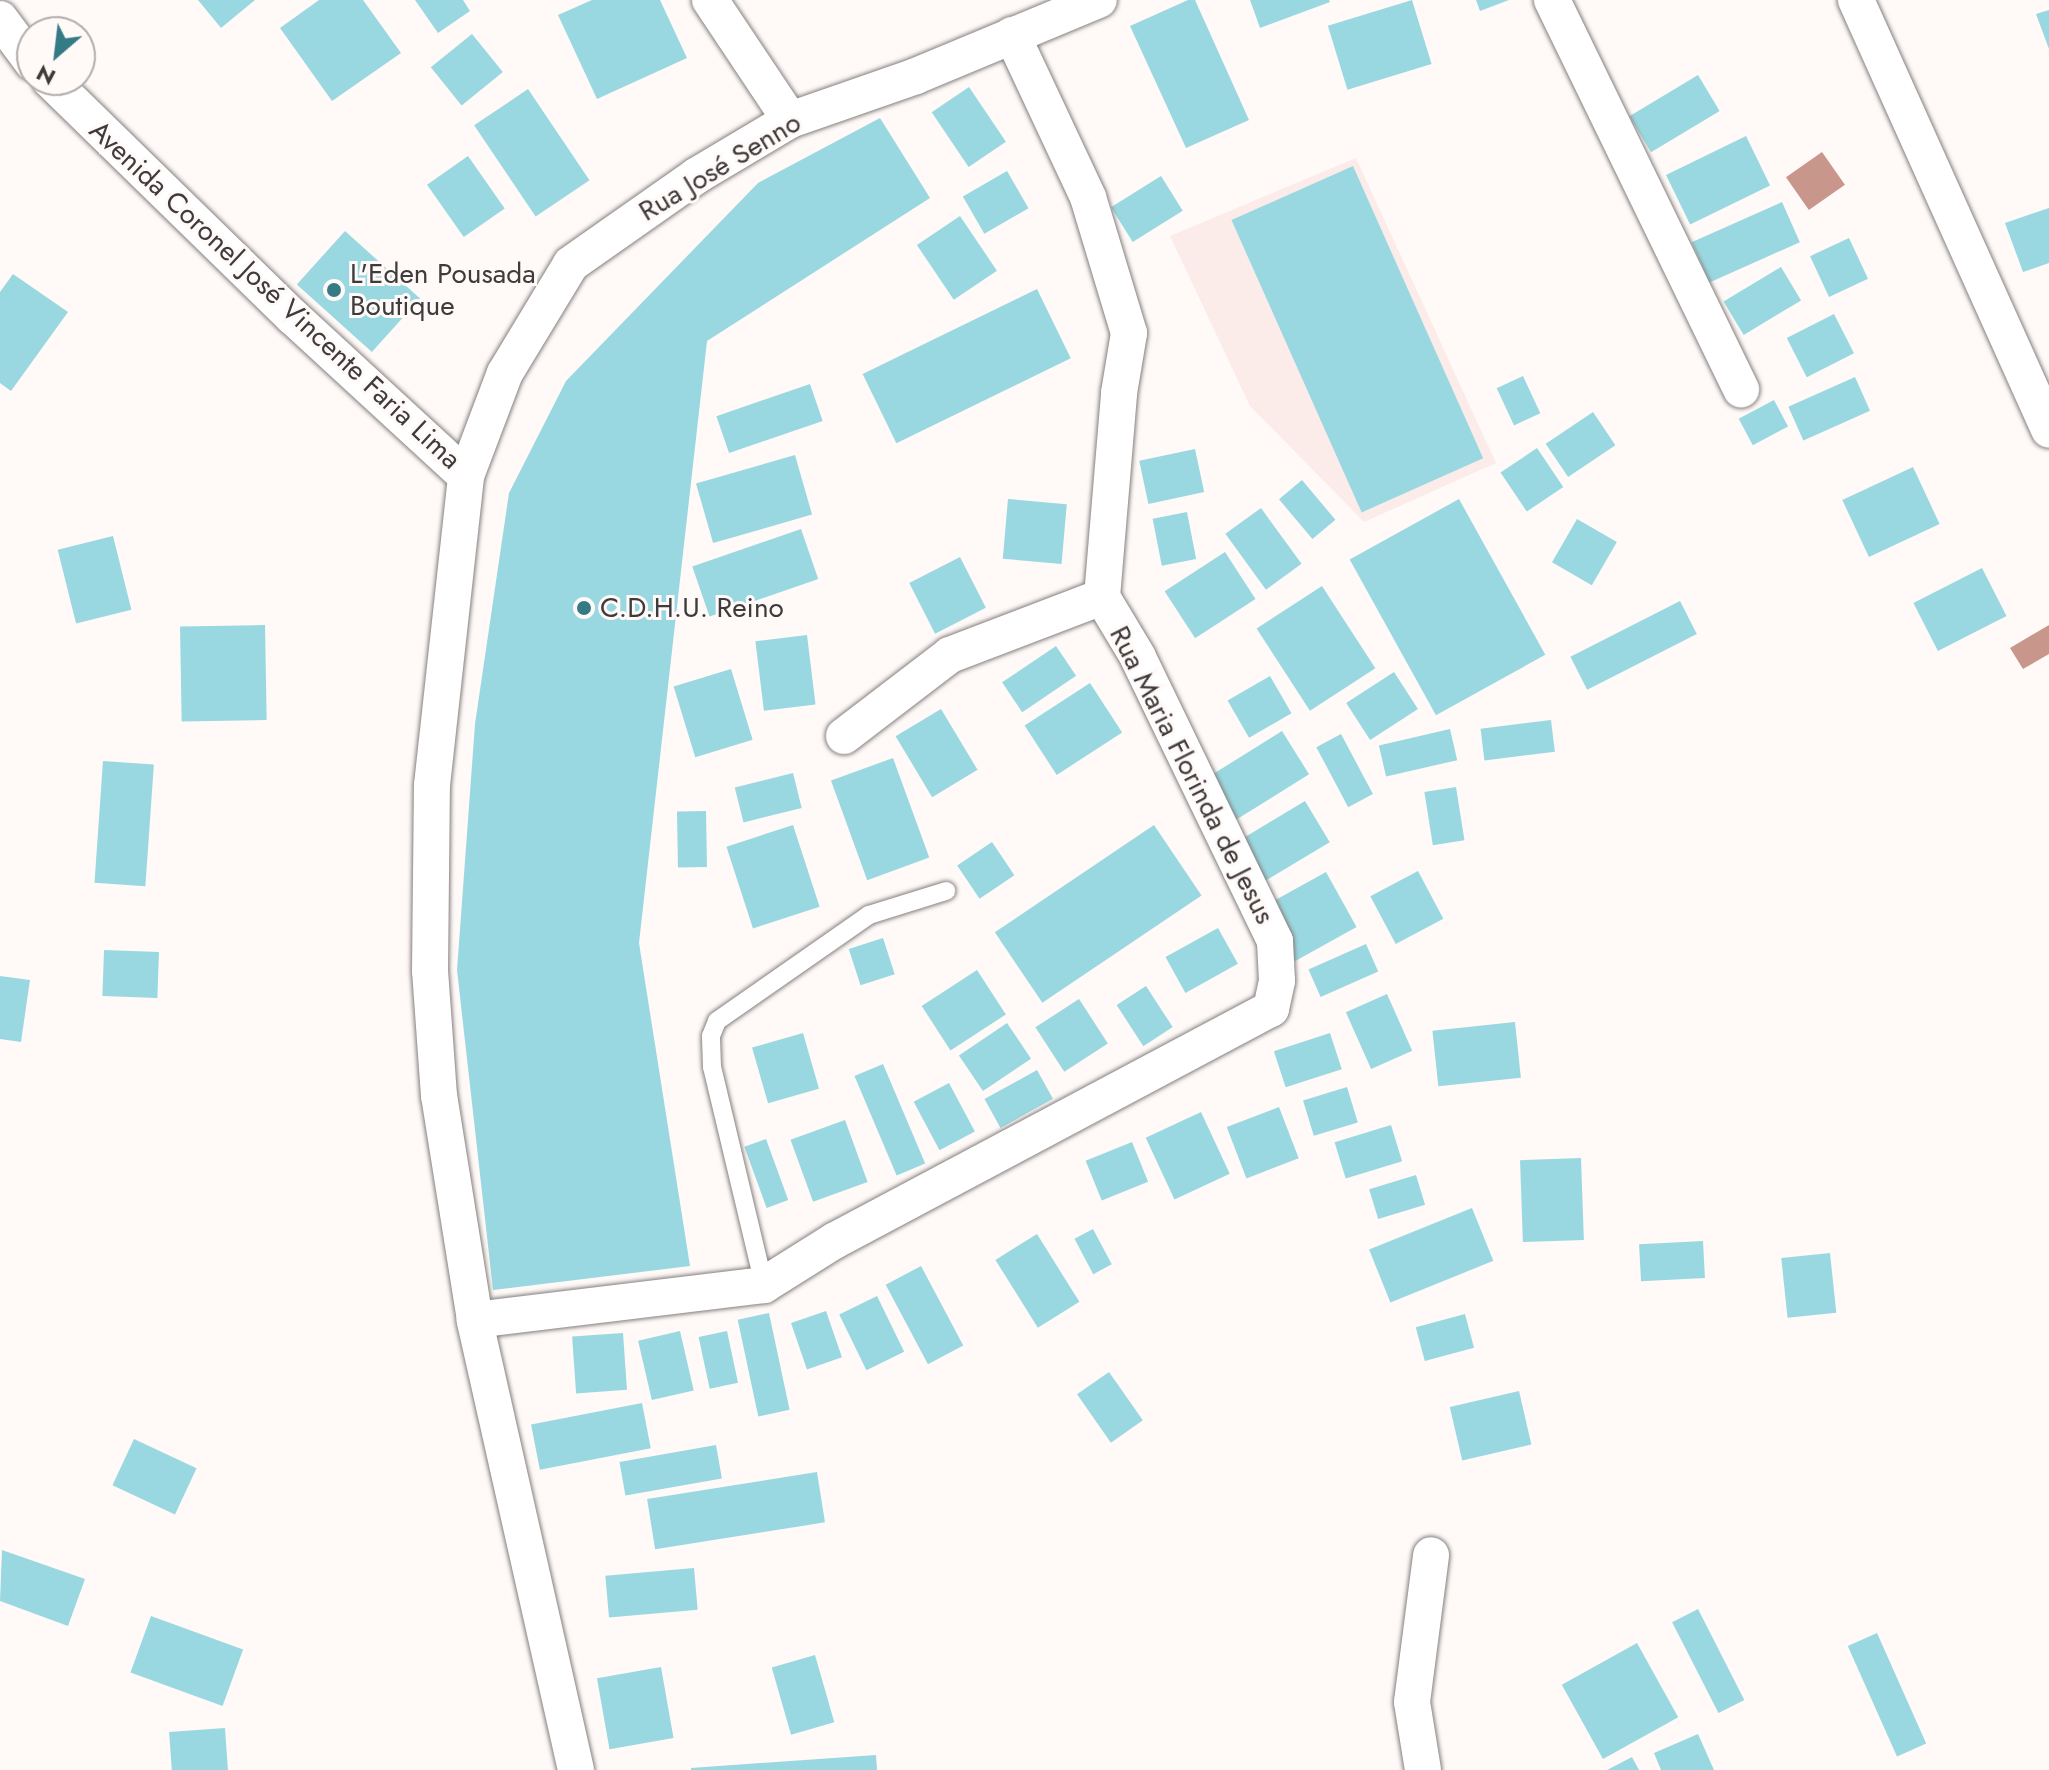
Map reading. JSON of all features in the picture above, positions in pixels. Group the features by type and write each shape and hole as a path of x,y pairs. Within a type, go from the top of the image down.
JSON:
{"street":[{"path":"710,0 790,120"},
{"name":"Rua José Senno","path":"576,1770 475,1320 439,1096 430,971 432,785 466,476 505,373 571,264 696,176 790,120 916,76 1098,0"},
{"path":"1552,0 1741,390"},
{"path":"1856,0 2049,430"},
{"path":"0,19 16,40"},
{"name":"Rua Maria Florinda de Jesus","path":"475,1320 764,1285 834,1241 1271,1009 1277,981 1275,941 1138,657 1102,597 1119,393 1129,333 1088,197 1012,35"},
{"name":"Avenida Coronel José Vincente Faria Lima","path":"66,96 293,317 466,476"},
{"path":"844,736 950,655 1102,597"},
{"path":"1423,1770 1412,1702 1431,1555"}],"lane":[{"path":"764,1285 712,1067 711,1036 717,1021 869,915 946,891"}],"shaded area":[{"path":"1822,152 1845,185 1809,210 1786,177"},
{"path":"1356,158 1496,463 1364,522 1250,406 1170,236"},
{"path":"2049,625 2049,654 2023,669 2010,648"}],"building":[{"path":"198,0 255,0 221,28"},
{"path":"319,0 363,0 401,53 332,101 280,28"},
{"path":"415,0 463,0 470,11 438,33"},
{"path":"592,0 660,0 687,58 597,99 558,15"},
{"path":"1188,0 1195,0 1249,120 1186,148 1130,26"},
{"path":"1250,0 1329,0 1330,2 1260,28"},
{"path":"1412,0 1432,64 1347,90 1328,26"},
{"path":"1476,0 1509,0 1480,11"},
{"path":"2049,10 2049,49 2036,14"},
{"path":"472,34 503,72 462,105 431,67"},
{"path":"1698,75 1720,111 1651,152 1629,116"},
{"path":"969,87 1006,142 969,167 932,112"},
{"path":"528,89 590,180 536,217 474,125"},
{"name":"C.D.H.U. Reino","path":"880,118 930,198 707,341 639,943 690,1266 493,1290 457,970 475,724 509,493 566,381 758,183"},
{"path":"1746,136 1770,185 1690,224 1666,175"},
{"path":"468,156 505,208 464,237 427,185"},
{"path":"1353,166 1483,458 1362,512 1231,220"},
{"path":"1007,171 1028,208 984,234 963,196"},
{"path":"1161,176 1183,211 1133,242 1111,207"},
{"path":"1782,202 1800,242 1709,282 1692,242"},
{"path":"2049,208 2049,263 2023,272 2005,223"},
{"path":"960,216 997,271 954,300 917,245"},
{"path":"345,231 420,299 372,352 297,285"},
{"path":"1849,238 1868,279 1829,297 1810,256"},
{"path":"1781,267 1801,300 1744,335 1724,302"},
{"path":"13,274 68,312 11,391 0,383 0,292"},
{"path":"1037,289 1071,358 896,443 863,374"},
{"path":"1834,314 1854,353 1807,377 1787,338"},
{"path":"1523,376 1540,413 1514,425 1497,388"},
{"path":"1855,377 1870,411 1803,440 1788,407"},
{"path":"810,384 823,421 729,453 716,416"},
{"path":"1774,400 1788,426 1753,445 1739,419"},
{"path":"1593,412 1615,445 1568,477 1546,444"},
{"path":"1537,448 1563,487 1527,512 1501,473"},
{"path":"1195,449 1204,492 1148,504 1139,461"},
{"path":"795,455 812,515 713,543 696,483"},
{"path":"1913,467 1940,524 1869,557 1842,500"},
{"path":"1302,480 1335,520 1312,539 1279,499"},
{"path":"1008,499 1067,504 1062,564 1003,559"},
{"path":"1459,499 1545,655 1436,715 1350,560"},
{"path":"1261,508 1302,564 1266,590 1225,534"},
{"path":"1187,512 1196,559 1162,566 1153,519"},
{"path":"1577,519 1617,542 1592,585 1552,562"},
{"path":"801,529 818,579 710,617 692,566"},
{"path":"113,536 131,610 76,624 58,550"},
{"path":"1225,552 1255,599 1195,638 1165,591"},
{"path":"960,557 986,608 935,634 909,583"},
{"path":"1982,568 2007,616 1938,651 1913,603"},
{"path":"1322,586 1375,668 1310,711 1257,628"},
{"path":"1680,601 1697,634 1587,690 1570,657"},
{"path":"265,625 267,720 182,721 180,626"},
{"path":"807,635 816,704 764,711 755,641"},
{"path":"1056,646 1076,676 1022,712 1002,682"},
{"path":"731,669 753,740 695,757 674,687"},
{"path":"1394,672 1418,709 1370,740 1346,703"},
{"path":"1270,676 1292,713 1249,738 1228,700"},
{"path":"1090,683 1122,732 1057,775 1025,725"},
{"path":"941,709 978,770 932,797 896,736"},
{"path":"1551,720 1555,752 1484,760 1481,729"},
{"path":"1450,729 1457,760 1386,777 1379,745"},
{"path":"1282,731 1309,774 1235,820 1208,777"},
{"path":"1341,734 1373,794 1348,807 1316,747"},
{"path":"893,758 929,858 867,880 831,781"},
{"path":"103,761 154,765 145,886 94,883"},
{"path":"793,773 802,808 743,822 735,788"},
{"path":"1456,787 1464,840 1433,845 1424,792"},
{"path":"1305,801 1330,842 1264,882 1239,841"},
{"path":"706,811 707,867 678,867 677,812"},
{"path":"793,825 820,907 753,928 726,847"},
{"path":"1154,825 1202,895 1042,1003 995,932"},
{"path":"992,842 1014,875 980,899 957,865"},
{"path":"1418,871 1443,919 1396,944 1370,896"},
{"path":"1326,872 1357,927 1295,961 1265,906"},
{"path":"1218,928 1238,964 1185,993 1166,957"},
{"path":"883,938 895,974 861,985 849,949"},
{"path":"1366,944 1378,971 1321,997 1308,970"},
{"path":"104,950 159,952 157,998 102,996"},
{"path":"977,970 1006,1014 951,1050 922,1006"},
{"path":"0,976 30,980 21,1042 0,1039"},
{"path":"1146,986 1173,1027 1143,1046 1117,1005"},
{"path":"1387,994 1412,1051 1371,1069 1346,1012"},
{"path":"1079,999 1108,1043 1064,1072 1035,1027"},
{"path":"1515,1022 1521,1078 1438,1086 1432,1031"},
{"path":"1007,1023 1031,1059 983,1091 959,1055"},
{"path":"803,1033 819,1089 768,1103 752,1048"},
{"path":"1330,1033 1342,1069 1286,1087 1274,1051"},
{"path":"883,1064 925,1163 897,1176 854,1076"},
{"path":"1037,1070 1053,1099 1001,1128 985,1099"},
{"path":"949,1083 975,1132 940,1150 914,1102"},
{"path":"1347,1087 1358,1122 1314,1136 1303,1100"},
{"path":"1279,1107 1299,1158 1246,1178 1227,1127"},
{"path":"1201,1112 1230,1174 1174,1199 1146,1138"},
{"path":"845,1120 868,1182 813,1202 790,1140"},
{"path":"1391,1125 1402,1161 1346,1179 1335,1142"},
{"path":"766,1139 788,1200 767,1208 744,1147"},
{"path":"1132,1142 1148,1182 1102,1201 1086,1161"},
{"path":"1581,1158 1584,1240 1523,1242 1520,1160"},
{"path":"1416,1175 1425,1205 1378,1219 1369,1189"},
{"path":"1472,1208 1493,1261 1390,1302 1369,1250"},
{"path":"1093,1229 1112,1264 1093,1274 1074,1239"},
{"path":"1037,1234 1079,1302 1038,1328 995,1260"},
{"path":"1703,1241 1705,1278 1641,1281 1639,1244"},
{"path":"1830,1253 1836,1313 1788,1318 1781,1258"},
{"path":"921,1266 963,1345 928,1364 886,1285"},
{"path":"877,1296 904,1352 866,1370 839,1314"},
{"path":"826,1311 842,1357 807,1369 791,1323"},
{"path":"769,1313 790,1410 758,1416 738,1320"},
{"path":"1465,1314 1474,1348 1425,1361 1416,1327"},
{"path":"680,1331 694,1390 652,1400 638,1341"},
{"path":"727,1331 738,1383 710,1389 699,1337"},
{"path":"623,1333 627,1390 576,1393 572,1337"},
{"path":"1109,1372 1143,1420 1111,1443 1077,1394"},
{"path":"1519,1391 1531,1445 1462,1461 1450,1407"},
{"path":"642,1403 651,1448 540,1470 531,1425"},
{"path":"134,1439 197,1468 175,1514 112,1485"},
{"path":"716,1445 722,1478 625,1496 619,1462"},
{"path":"817,1472 825,1522 655,1549 647,1499"},
{"path":"2,1550 85,1579 68,1626 0,1601"},
{"path":"694,1568 698,1610 609,1618 605,1576"},
{"path":"1698,1609 1744,1700 1718,1713 1672,1622"},
{"path":"151,1616 243,1650 223,1706 130,1672"},
{"path":"1877,1633 1926,1744 1897,1757 1848,1646"},
{"path":"1637,1643 1678,1717 1603,1759 1562,1685"},
{"path":"815,1655 834,1722 791,1735 772,1667"},
{"path":"661,1667 674,1738 609,1749 597,1678"},
{"path":"225,1728 228,1770 172,1770 169,1732"},
{"path":"1698,1734 1714,1770 1661,1770 1654,1753"},
{"path":"876,1755 877,1770 691,1770 691,1768"},
{"path":"1632,1757 1639,1770 1607,1770"}],"place":[{"name":"L'Eden Pousada Boutique","path":"334,290"},
{"name":"C.D.H.U. Reino","path":"584,608"}]}
